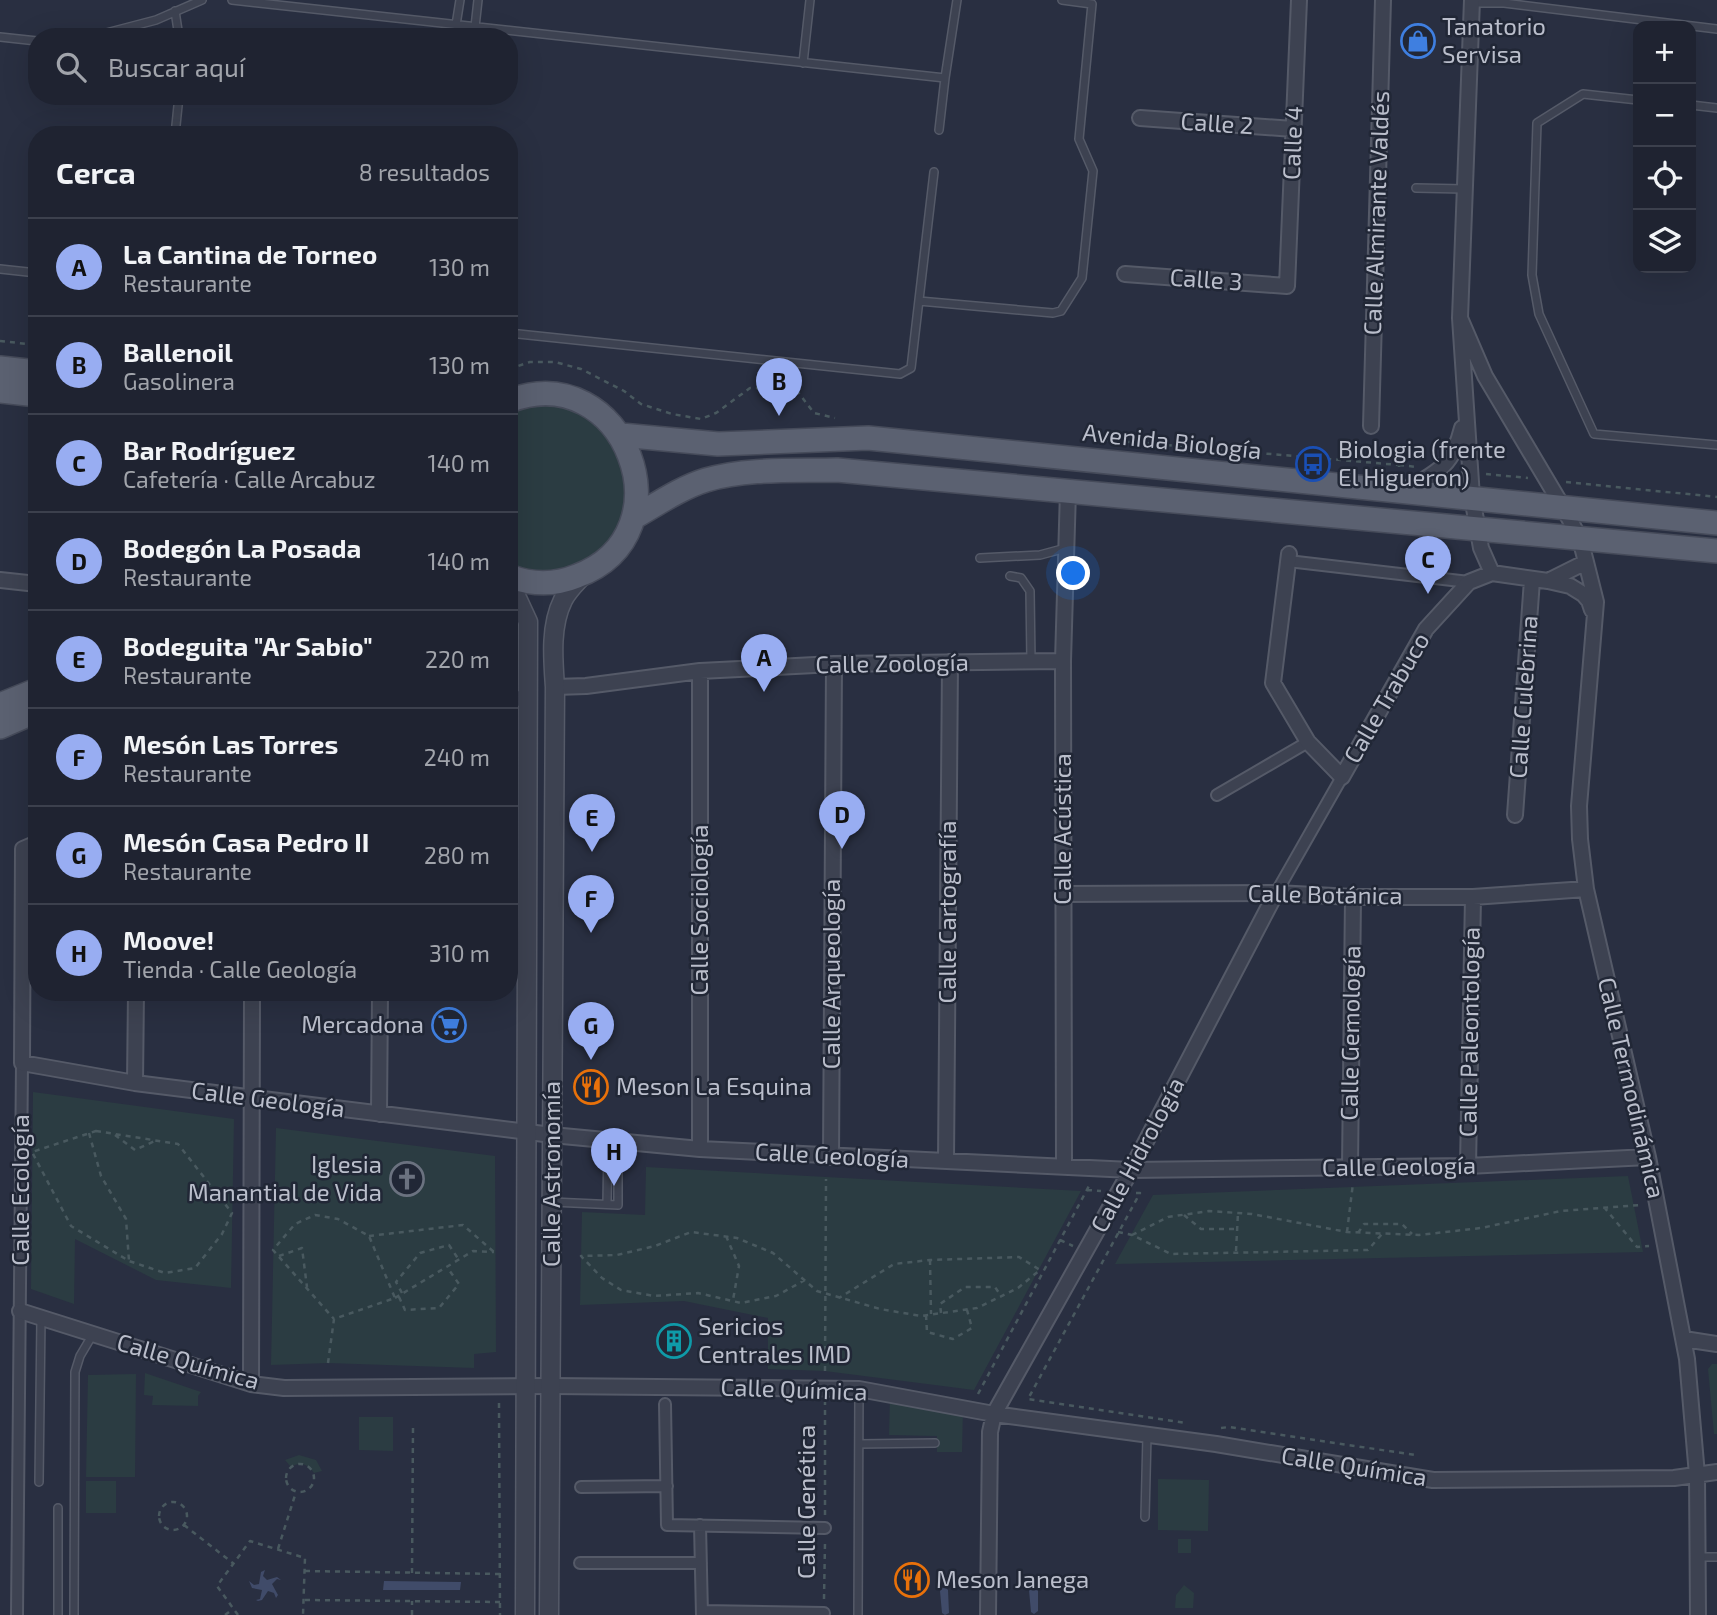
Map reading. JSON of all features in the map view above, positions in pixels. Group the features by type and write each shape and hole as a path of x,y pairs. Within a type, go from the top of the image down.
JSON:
{"main road":[{"path":"0,368 28,371"},
{"path":"0,391 28,394"},
{"path":"518,398 533,394 567,397 597,411 621,435 628,447 636,475 633,518 614,551 584,574 551,583 518,578"},
{"name":"Avenida Biología","path":"621,435 718,444 867,438 1717,523"},
{"path":"633,518 679,492 705,481 746,472 837,470 1717,551"},
{"path":"0,705 28,694"},
{"path":"0,727 28,715"}],"street":[{"name":"Calle 4","path":"1287,286 1299,0"},
{"name":"Calle Almirante Valdés","path":"1371,426 1383,0"},
{"path":"1472,1 1460,318 1465,412 1477,529 1482,552 1492,573 1570,586 1583,594 1591,608 1594,629"},
{"name":"Calle 2","path":"1140,118 1293,130"},
{"name":"Calle 3","path":"1125,274 1287,286"},
{"name":"Calle Termodinámica","path":"1460,318 1485,376 1580,539 1596,602 1579,806 1580,839 1587,889 1648,1157 1684,1339 1697,1475 1698,1615"},
{"path":"1404,491 1430,477 1451,459 1458,444 1465,412"},
{"name":"Calle Acústica","path":"1064,1167 1063,662 1068,491"},
{"path":"1342,777 1308,742 1273,683 1288,558 1469,582"},
{"path":"1548,581 1586,562"},
{"name":"Calle Trabuco","path":"1276,893 1426,629 1469,582 1492,573"},
{"name":"Calle Astronomía","path":"549,1615 555,687 552,652 564,598 584,574"},
{"path":"0,580 28,583"},
{"name":"Calle Culebrina","path":"1515,815 1532,580"},
{"name":"Calle Astronomía","path":"518,600 528,622 528,1387 525,1615"},
{"name":"Calle Cartografía","path":"946,1161 950,662"},
{"name":"Calle Zoología","path":"555,687 586,686 700,671 834,664 1063,662"},
{"name":"Calle Arqueología","path":"831,1157 834,664"},
{"name":"Calle Sociología","path":"700,671 700,1149"},
{"path":"518,699 528,696"},
{"path":"1217,795 1308,742"},
{"name":"Calle Botánica","path":"1064,894 1276,893 1353,897 1473,897 1587,889"},
{"name":"Calle Hidrología","path":"994,1415 1131,1170 1276,893"},
{"name":"Calle Gemología","path":"1352,1174 1353,897"},
{"name":"Calle Paleontología","path":"1468,1167 1473,897"},
{"name":"Calle Ecología","path":"17,1615 22,1063 28,900"},
{"path":"135,1083 136,1001"},
{"path":"251,1384 253,1001"},
{"path":"379,1114 380,1001"},
{"name":"Calle Geología","path":"22,1063 135,1083 552,1135 700,1149 831,1157 1131,1170 1352,1174 1648,1157"},
{"name":"Calle Química","path":"20,1311 251,1384 284,1388 551,1386 859,1389 994,1415 1147,1435 1433,1480 1674,1478 1717,1472"},
{"path":"1684,1339 1717,1344"},
{"path":"666,1404 667,1525 825,1528"},
{"path":"988,1615 990,1432 994,1415"},
{"path":"581,1487 667,1486"},
{"path":"700,1525 702,1613 824,1613"},
{"path":"580,1563 701,1563"}],"lane":[{"path":"125,28 156,20 202,0"},
{"path":"232,0 274,2 484,28"},
{"path":"456,24 460,0"},
{"path":"475,27 478,0"},
{"path":"803,63 810,0"},
{"path":"939,130 957,0"},
{"path":"919,301 1053,313 1061,311 1082,278 1093,171 1079,139 1092,4 1062,0"},
{"path":"1472,1 1717,29"},
{"path":"175,11 178,28"},
{"path":"518,32 945,78"},
{"path":"0,37 28,40"},
{"path":"1633,99 1583,94 1537,123 1532,275 1539,314 1594,434 1717,445"},
{"path":"176,126 178,105"},
{"path":"1696,106 1717,108"},
{"path":"518,333 900,374 911,368 934,172"},
{"path":"1416,188 1464,189"},
{"path":"0,269 28,272"},
{"path":"980,558 1040,555 1066,548"},
{"path":"1010,576 1021,578 1030,591 1031,662"},
{"path":"551,1202 607,1204 613,1141"},
{"path":"39,1482 41,1318"},
{"path":"75,1615 75,1372 80,1356 93,1334"},
{"path":"858,1615 859,1389"},
{"path":"1144,1517 1147,1435"},
{"path":"859,1444 935,1443"},
{"path":"58,1508 58,1615"},
{"path":"1698,1557 1717,1557"}],"path":[{"path":"0,341 28,344"},
{"path":"96,1130 113,1133 178,1144 232,1213 222,1234 195,1268 165,1273 129,1261 71,1226 32,1152 96,1130"},
{"path":"89,1133 101,1176 126,1219 129,1261"},
{"path":"113,1133 135,1150 157,1140"},
{"path":"977,1395 1098,1168"},
{"path":"1346,1232 1352,1174"},
{"path":"825,1371 826,1178"},
{"path":"1140,1193 1028,1399 1197,1424"},
{"path":"1132,1234 1168,1217 1209,1211 1238,1213 1346,1232 1412,1234 1480,1228 1561,1211 1640,1205"},
{"path":"1604,1207 1637,1247 1650,1246"},
{"path":"1236,1252 1238,1213"},
{"path":"1184,1214 1201,1229 1237,1229"},
{"path":"328,1363 334,1318 273,1250 295,1224 316,1215 338,1219 369,1236 405,1310 439,1308 459,1284 447,1267"},
{"path":"1358,1233 1364,1224 1402,1224 1412,1234"},
{"path":"334,1318 399,1296 473,1251 494,1252 463,1225 369,1236"},
{"path":"1118,1232 1132,1234 1171,1254 1368,1250 1382,1234"},
{"path":"805,1280 776,1296 741,1303 698,1293 654,1296 621,1290 602,1278 581,1255 617,1255 655,1246 691,1233 737,1238 773,1253 805,1280 817,1291 880,1309 925,1315 977,1308 1018,1288 1042,1270"},
{"path":"726,1237 739,1266 732,1301"},
{"path":"399,1296 396,1282 420,1253 449,1245 459,1260"},
{"path":"279,1256 302,1248 308,1289"},
{"path":"839,1298 894,1264 1019,1257 1042,1270"},
{"path":"930,1260 931,1314"},
{"path":"941,1313 940,1304 965,1287 995,1286 1001,1296"},
{"path":"925,1315 927,1332 953,1339 972,1328 967,1310"},
{"path":"498,1387 500,1615"},
{"name":"Calle Genética","path":"824,1613 825,1389"},
{"path":"1210,1426 1415,1455"},
{"path":"412,1573 413,1428"},
{"path":"294,1465 306,1465 314,1473 313,1485 304,1492 296,1492 287,1483 287,1473 294,1465"},
{"path":"278,1549 296,1492"},
{"path":"172,1502 183,1506 188,1517 184,1525 171,1531 162,1526 158,1516 162,1507 172,1502"},
{"path":"184,1525 233,1564"},
{"path":"238,1615 217,1586 250,1541 305,1558 303,1615"},
{"path":"305,1571 500,1574"},
{"path":"305,1600 500,1602"},
{"path":"412,1601 412,1615"},
{"path":"225,1615 233,1609"}],"shaded area":[{"path":"518,402 597,411 637,490 595,568 518,575"},
{"path":"33,1092 234,1119 231,1288 156,1280 75,1239 74,1304 31,1289"},
{"path":"276,1128 495,1156 496,1352 474,1354 474,1368 328,1363 271,1365"},
{"path":"646,1167 1081,1191 974,1390 825,1371 768,1369 768,1318 684,1301 580,1305 582,1212 645,1215"},
{"path":"1628,1176 1643,1252 1115,1264 1153,1195"},
{"path":"1712,1364 1717,1364 1717,1434 1714,1434 1708,1369"},
{"path":"145,1373 201,1392 198,1406 152,1405 153,1396 144,1395"},
{"path":"136,1374 135,1477 86,1477 88,1375"},
{"path":"890,1395 963,1408 962,1452 937,1452 937,1436 889,1435"},
{"path":"359,1417 393,1417 393,1451 359,1450"},
{"path":"299,1455 316,1460 322,1471 314,1473 301,1464 291,1467 285,1460"},
{"path":"1158,1479 1209,1480 1208,1531 1158,1530"},
{"path":"86,1481 116,1481 116,1513 86,1513"},
{"path":"1178,1539 1191,1539 1191,1553 1178,1553"},
{"path":"1184,1585 1194,1593 1193,1608 1175,1608 1176,1595"}],"water":[{"path":"265,1570 263,1576 267,1580 277,1577 281,1580 277,1579 272,1584 278,1595 276,1598 274,1593 268,1591 262,1600 258,1601 256,1600 260,1599 262,1590 252,1588 249,1581 254,1585 259,1584 261,1572"},
{"path":"384,1581 461,1582 460,1590 383,1590"},
{"path":"944,1586 948,1590 949,1613 945,1615 942,1613 940,1591"},
{"path":"1033,1586 1038,1589 1038,1611 1034,1614 1031,1612 1029,1590"}],"place":[{"name":"Tanatorio Servisa","path":"1418,41"},
{"name":"Ballenoil","path":"779,416"},
{"name":"Biologia (frente El Higueron)","path":"1313,464"},
{"name":"Bar Rodríguez","path":"1428,594"},
{"name":"La Cantina de Torneo","path":"764,692"},
{"name":"Bodegón La Posada","path":"842,849"},
{"name":"Bodeguita \"Ar Sabio\"","path":"592,852"},
{"name":"Mesón Las Torres","path":"591,933"},
{"name":"Mercadona","path":"449,1025"},
{"name":"Mesón Casa Pedro II","path":"591,1060"},
{"name":"Meson La Esquina","path":"591,1087"},
{"name":"Iglesia Manantial de Vida","path":"407,1179"},
{"name":"Moove!","path":"614,1186"},
{"name":"Sericios Centrales IMD","path":"674,1341"},
{"name":"Meson Janega","path":"912,1580"}]}
